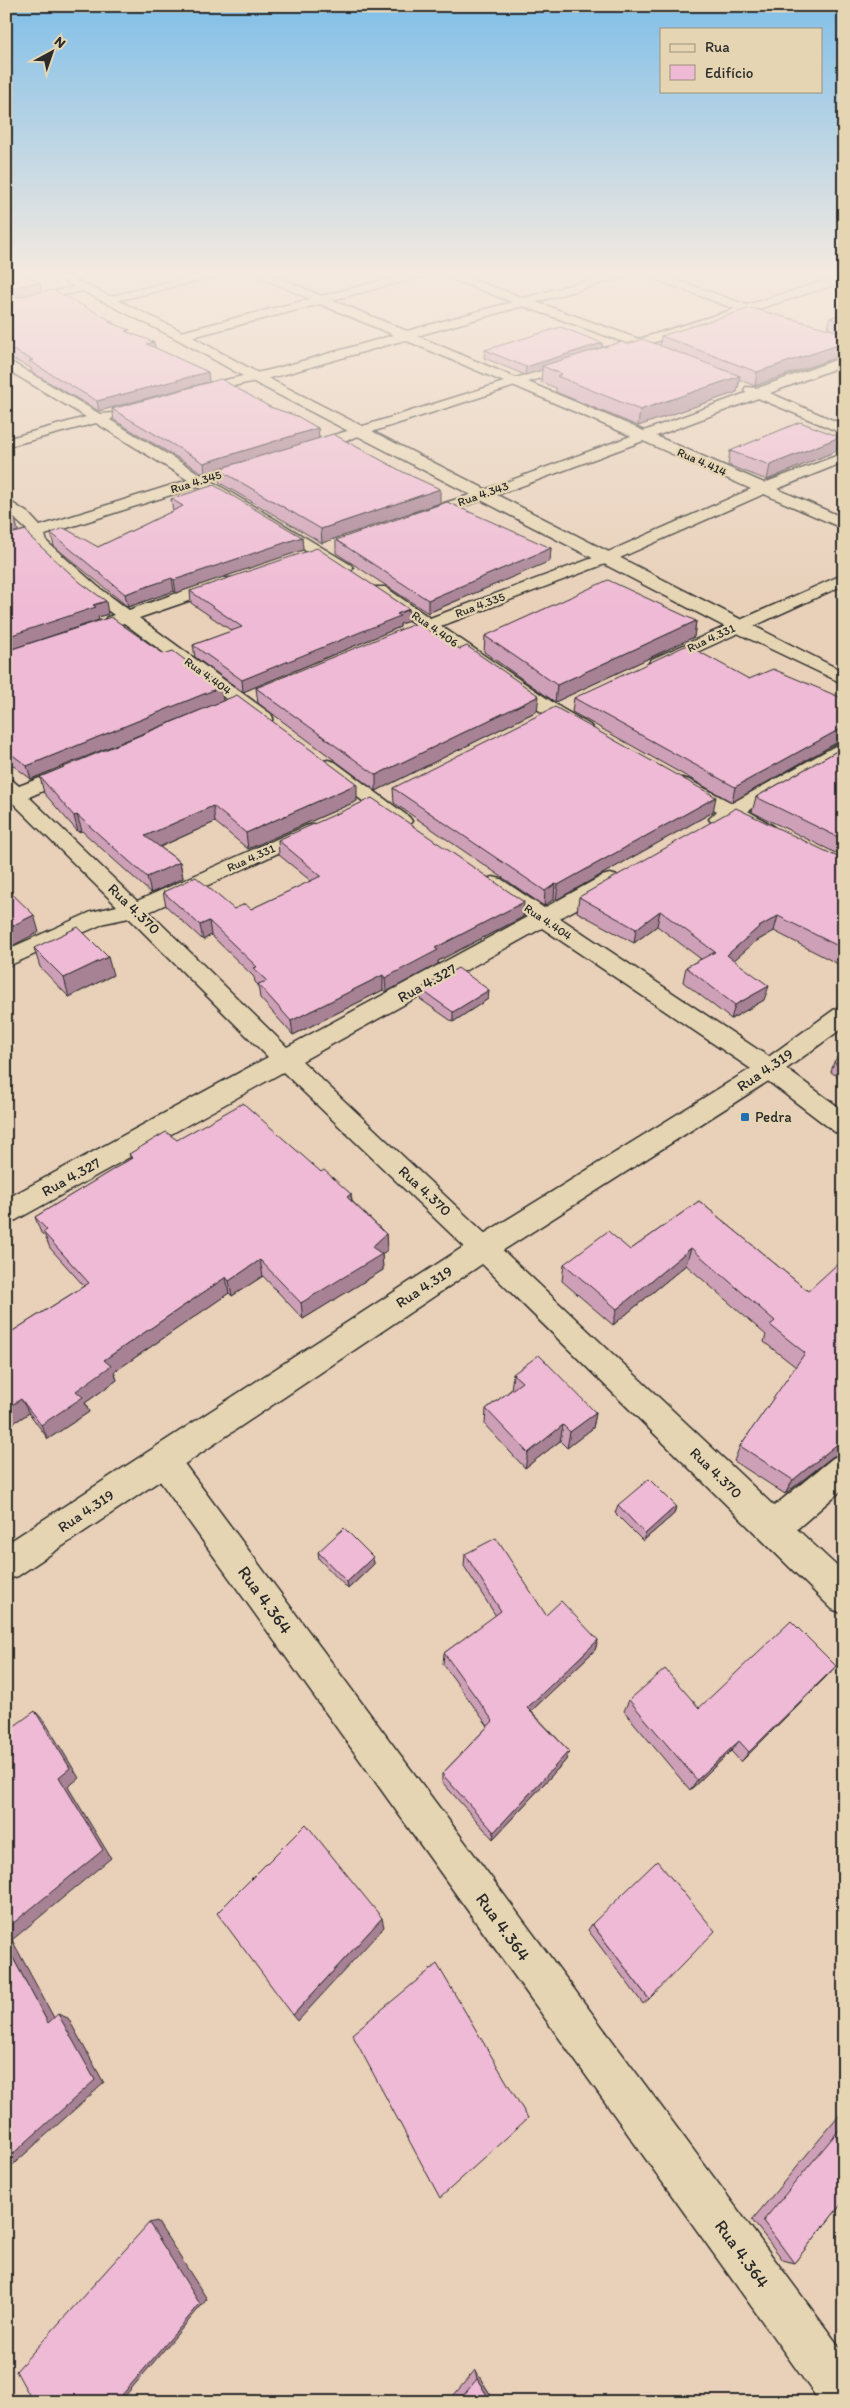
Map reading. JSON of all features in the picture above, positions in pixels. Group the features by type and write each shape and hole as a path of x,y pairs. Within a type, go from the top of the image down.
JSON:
{"street":[{"name":"Rua 4.406","path":"41,384 318,550 428,624 554,713 596,736"},
{"path":"178,396 225,384"},
{"path":"269,384 736,626 844,679"},
{"path":"286,455 515,384"},
{"name":"Rua 4.414","path":"517,384 644,436 844,524"},
{"name":"Rua 4.343","path":"404,521 484,495 785,384"},
{"path":"742,387 844,430"},
{"path":"6,444 116,414"},
{"name":"Rua 4.335","path":"402,635 607,558 763,489 844,457"},
{"name":"Rua 4.345","path":"6,542 230,472"},
{"name":"Rua 4.404","path":"6,504 25,518 37,532 38,544 91,590 125,617 251,697 281,731"},
{"path":"299,557 335,544"},
{"path":"98,627 244,576"},
{"name":"Rua 4.331","path":"641,671 844,578"},
{"path":"221,710 251,697"},
{"path":"697,832 844,749"},
{"path":"312,754 374,802 415,830"},
{"path":"10,793 88,765"},
{"path":"664,774 731,812 783,838"},
{"name":"Rua 4.370","path":"10,793 135,910 286,1060 484,1248 844,1597"},
{"name":"Rua 4.331","path":"6,959 99,917 135,910 330,822"},
{"name":"Rua 4.327","path":"6,1212 629,871"},
{"name":"Rua 4.404","path":"479,875 769,1069 844,1125"},
{"name":"Rua 4.319","path":"6,1564 484,1248 769,1069 844,1016"},
{"name":"Rua 4.364","path":"163,1460 844,2394"},
{"path":"773,1528 844,1468"}],"building":[{"path":"69,384 161,384 97,401"},
{"path":"201,384 230,384 270,407 297,416 318,428 204,463 112,409"},
{"path":"577,384 715,384 640,410"},
{"path":"800,422 840,437 770,465 730,451"},
{"path":"333,434 405,473 440,489 321,529 218,469"},
{"path":"214,485 302,537 174,580 172,578 125,594 51,533 64,528 98,547 183,506 171,499"},
{"path":"447,502 551,548 428,600 336,540"},
{"path":"6,513 15,519 6,522"},
{"path":"26,530 29,536 81,583 106,601 93,605 96,607 6,637 6,535"},
{"path":"317,548 409,609 397,614 400,616 242,680 193,645 242,627 190,591"},
{"path":"608,580 696,621 557,685 485,636"},
{"path":"111,617 164,654 173,651 221,687 27,766 6,750 6,651"},
{"path":"417,623 460,649 467,646 539,696 376,775 256,688"},
{"path":"687,645 749,679 773,669 844,699 844,728 735,787 574,698"},
{"path":"237,695 357,784 246,833 213,806 145,836 180,862 147,877 77,815 74,816 40,777"},
{"path":"555,707 716,797 545,891 393,788"},
{"path":"844,747 844,840 756,797"},
{"path":"372,798 524,902 435,948 438,950 385,978 383,975 291,1021 258,984 267,981 253,968 257,967 209,921 200,925 163,892 196,877 234,909 245,904 251,909 321,876 278,840"},
{"path":"736,808 844,860 844,949 778,916 759,927 727,955 769,986 735,1005 686,967 715,952 660,911 636,929 579,897"},
{"path":"6,888 34,915 6,929"},
{"path":"78,927 108,957 64,978 34,948"},
{"path":"458,968 489,990 453,1012 420,989"},
{"path":"844,1048 844,1069 834,1062"},
{"path":"243,1103 321,1172 324,1170 351,1194 347,1197 386,1234 372,1247 382,1254 301,1303 260,1260 229,1281 226,1277 104,1360 111,1366 76,1391 83,1397 41,1425 21,1399 6,1409 6,1332 8,1334 89,1283 43,1232 47,1230 35,1217 132,1158 129,1154 166,1132 177,1140"},
{"path":"699,1201 808,1291 844,1258 844,1440 793,1480 740,1446 805,1353 770,1325 775,1321 691,1248 617,1309 564,1264 608,1231 630,1250"},
{"path":"539,1355 596,1413 570,1432 563,1425 528,1453 486,1409 522,1382 513,1374"},
{"path":"649,1479 676,1506 645,1534 618,1505"},
{"path":"344,1528 373,1557 347,1582 318,1552"},
{"path":"496,1538 546,1615 561,1601 598,1640 527,1708 569,1751 494,1832 442,1774 493,1721 444,1653 501,1611 465,1554"},
{"path":"791,1621 836,1666 749,1752 739,1741 697,1780 629,1700 665,1669 699,1708"},
{"path":"35,1711 70,1768 59,1777 103,1850 6,1929 6,1732"},
{"path":"306,1824 382,1918 293,2015 217,1913"},
{"path":"657,1861 715,1931 649,1999 592,1924"},
{"path":"6,1945 48,2023 58,2014 95,2080 6,2160"},
{"path":"437,1964 528,2118 440,2198 352,2034"},
{"path":"844,2124 844,2201 794,2263 763,2221"},
{"path":"149,2223 200,2304 116,2402 33,2402 16,2371"},
{"path":"477,2379 491,2402 458,2402"}],"place":[{"name":"Pedra","path":"745,1117"}]}
